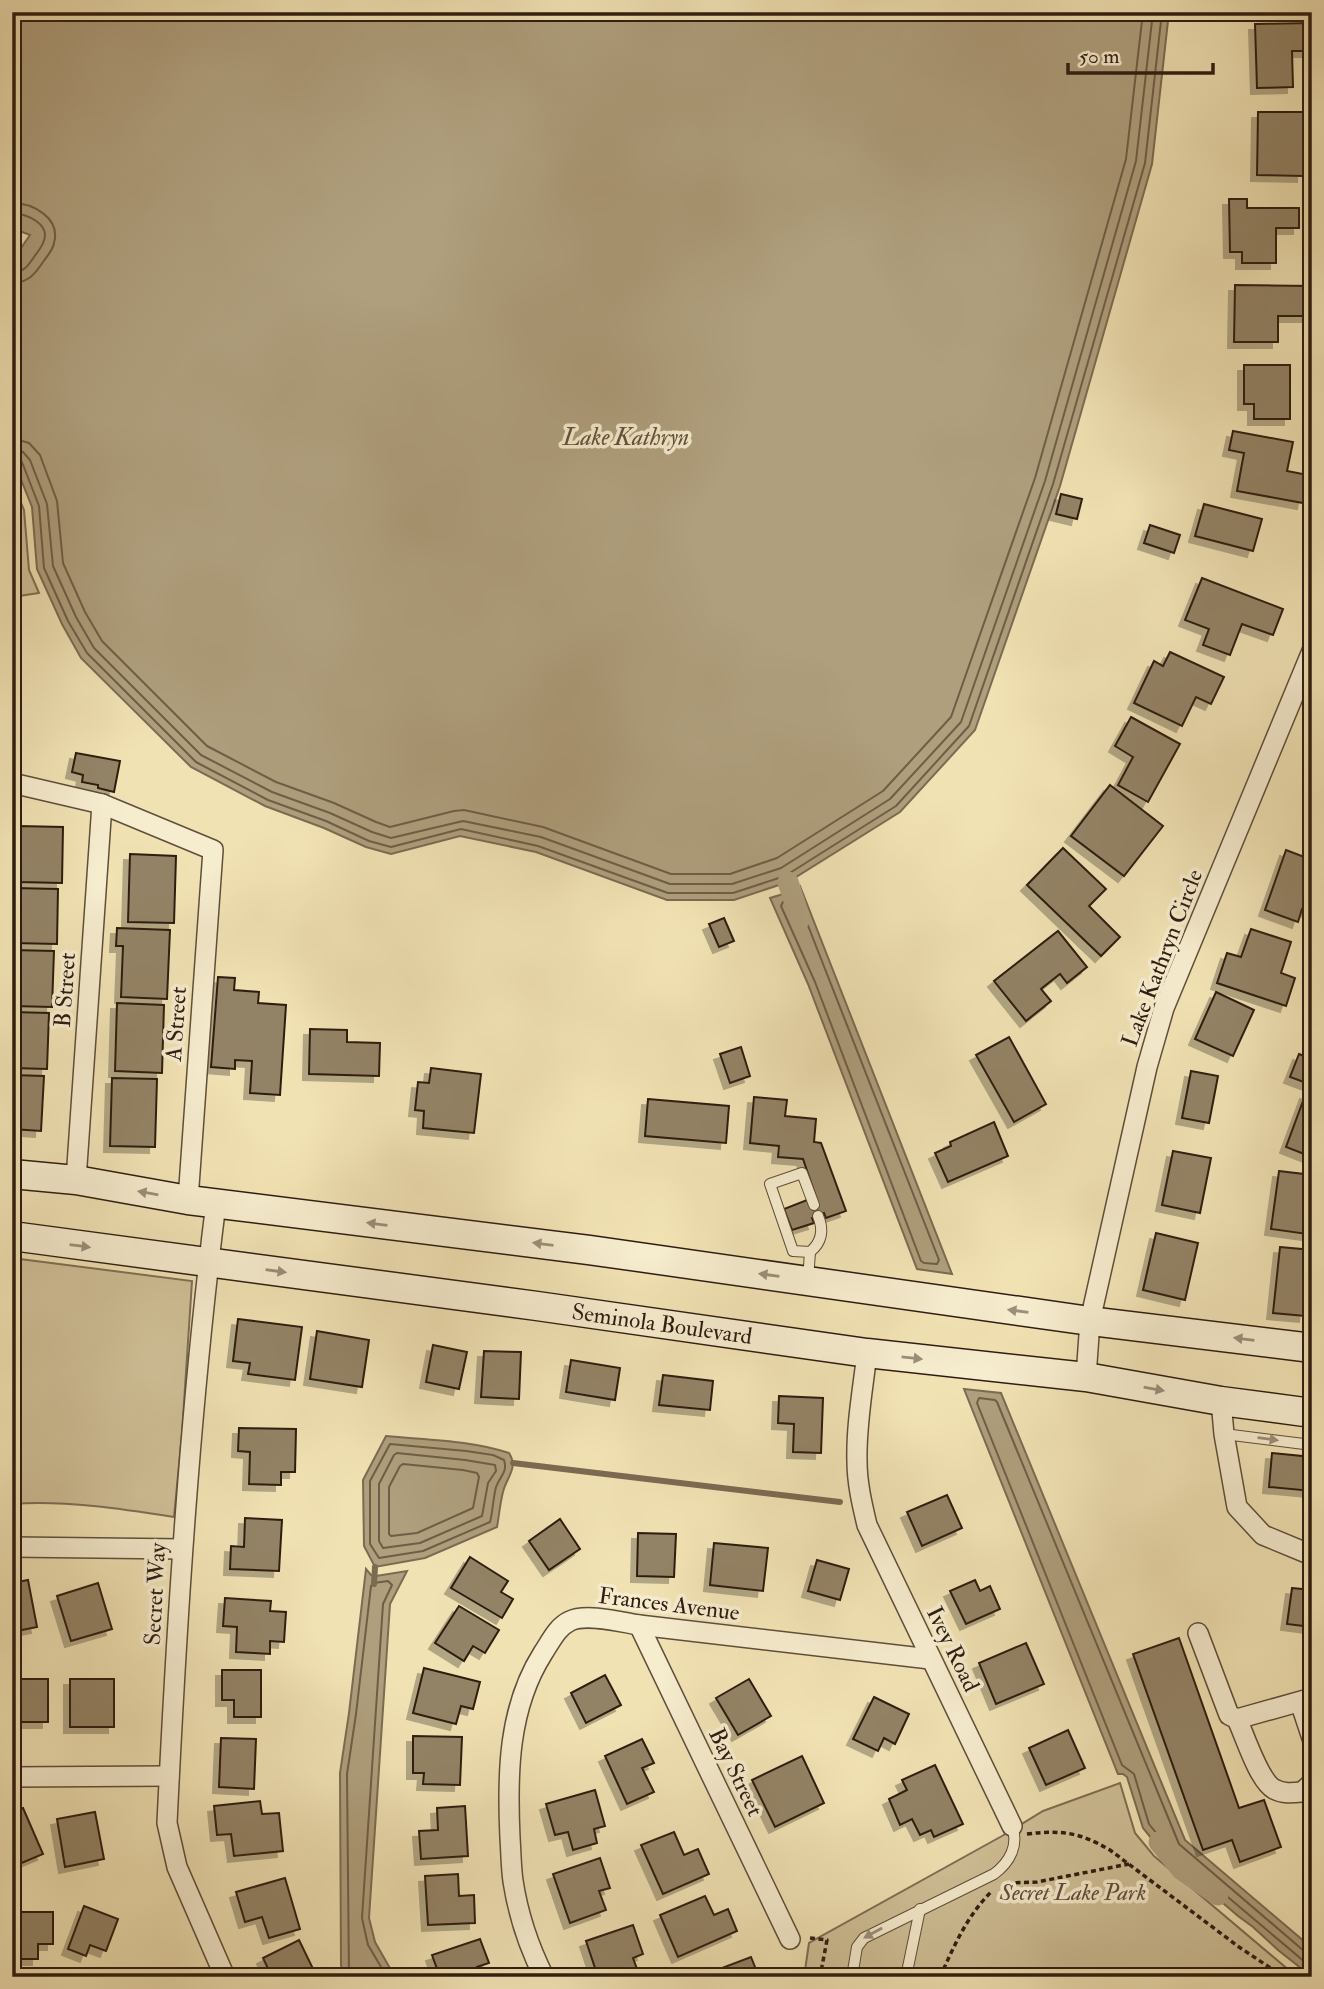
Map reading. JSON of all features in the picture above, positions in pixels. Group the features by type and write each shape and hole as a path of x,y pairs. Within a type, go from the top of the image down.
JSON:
{"main road":[{"path":"12,1174 76,1180 202,1202 808,1280 1090,1321 1312,1348"},
{"name":"Seminola Boulevard","path":"12,1237 867,1353 1086,1377 1221,1401 1312,1413"}],"street":[{"name":"Lake Kathryn Circle","path":"1086,1377 1090,1321 1147,1067 1164,1008 1312,651"},
{"path":"12,783 102,804"},
{"name":"A Street","path":"102,804 213,850 202,1202"},
{"name":"B Street","path":"76,1180 102,804"},
{"name":"Secret Way","path":"202,1202 208,1262 181,1549 167,1823 177,1867 225,1977"},
{"name":"Ivey Road","path":"867,1353 856,1462 867,1525 1013,1831"},
{"path":"1221,1401 1237,1507 1263,1535 1309,1554 1312,1551"},
{"path":"12,1547 181,1549"},
{"name":"Frances Avenue","path":"544,1977 522,1920 513,1880 508,1801 510,1754 517,1714 531,1671 558,1629 572,1619 593,1618 930,1659"},
{"name":"Bay Street","path":"639,1625 790,1939"},
{"path":"1198,1633 1229,1714 1237,1719 1261,1774 1271,1788 1284,1793 1302,1792 1312,1783"},
{"path":"1237,1719 1306,1700 1312,1738"},
{"path":"12,1777 169,1776"}],"lane":[{"path":"814,1205 802,1174 770,1184 793,1251 810,1252 817,1247 821,1239 822,1225 818,1216"},
{"path":"808,1280 810,1252"},
{"path":"1224,1434 1312,1445"},
{"path":"852,1977 859,1942 994,1874 1013,1851 1013,1831"},
{"path":"906,1977 920,1909"}],"path":[{"path":"1013,1831 1062,1832 1087,1837 1110,1850 1239,1947 1284,1977"},
{"path":"1006,1883 1037,1882 1129,1864"},
{"path":"940,1977 958,1936 996,1887"},
{"path":"810,1938 827,1940 820,1977"}],"green space":[{"path":"12,481 24,510 29,570 39,593 12,597"},
{"path":"12,1258 192,1281 174,1517 73,1504 12,1504"},
{"name":"Secret Lake Park","path":"1120,1783 1135,1833 1154,1856 1297,1977 804,1977 809,1943 1043,1811"}],"water":[{"name":"Lake Kathryn","path":"12,12 1169,12 1152,164 1060,486 975,730 900,812 788,882 734,900 667,900 536,852 460,836 391,854 366,847 265,806 191,767 81,658 37,569 32,507 12,457 12,261 30,235 12,228"},
{"path":"800,886 952,1274 917,1269 808,984 770,898"},
{"path":"964,1389 1001,1393 1185,1840 1312,1948 1312,1977 1160,1849 1143,1828 1127,1777 1118,1774"},
{"path":"386,1436 464,1443 509,1453 513,1463 503,1492 497,1527 425,1558 375,1567 364,1546 363,1480"},
{"path":"366,1569 376,1576 407,1571 390,1604 369,1918 375,1942 395,1977 343,1977 341,1965 340,1773"}],"building":[{"path":"1312,23 1312,51 1292,51 1293,87 1257,88 1255,24"},
{"path":"1258,112 1312,112 1312,136 1303,136 1303,176 1257,175"},
{"path":"1229,199 1247,199 1247,208 1299,208 1299,228 1276,228 1276,263 1242,263 1242,252 1230,252"},
{"path":"1235,285 1312,286 1312,316 1278,316 1278,342 1234,342"},
{"path":"1244,365 1290,365 1290,419 1254,419 1254,404 1244,404"},
{"path":"1233,431 1293,442 1287,471 1308,475 1303,503 1237,491 1244,453 1229,450"},
{"path":"1061,494 1082,499 1077,519 1056,514"},
{"path":"1204,504 1262,519 1253,551 1195,536"},
{"path":"1150,525 1180,535 1174,553 1144,543"},
{"path":"1202,578 1283,609 1273,635 1242,624 1230,655 1203,645 1209,629 1185,620"},
{"path":"1170,652 1224,677 1211,704 1196,697 1182,726 1134,703 1154,661 1163,666"},
{"path":"1131,717 1180,744 1148,802 1118,785 1133,757 1115,746"},
{"path":"76,753 120,761 114,792 82,782 83,775 72,772"},
{"path":"1110,785 1163,826 1124,876 1071,836"},
{"path":"19,826 63,827 62,883 18,882"},
{"path":"1063,848 1106,889 1089,906 1120,937 1101,956 1027,885"},
{"path":"1286,850 1312,860 1312,912 1302,909 1298,922 1265,910"},
{"path":"130,854 176,856 174,923 128,922"},
{"path":"14,888 58,889 57,944 13,943"},
{"path":"724,918 734,941 719,947 709,924"},
{"path":"117,928 170,930 167,999 121,997 123,946 116,946"},
{"path":"1251,929 1291,942 1281,973 1295,978 1286,1006 1217,983 1227,953 1241,957"},
{"path":"1058,931 1087,967 1067,983 1060,974 1041,989 1051,1001 1026,1021 994,981"},
{"path":"12,950 54,951 52,1007 12,1006"},
{"path":"218,977 235,978 234,990 259,992 258,1003 286,1005 280,1095 250,1093 252,1061 235,1060 235,1069 211,1067"},
{"path":"1216,992 1254,1010 1233,1056 1195,1039"},
{"path":"117,1003 164,1005 162,1073 115,1071"},
{"path":"12,1012 49,1013 47,1069 12,1068"},
{"path":"310,1029 347,1030 347,1042 380,1043 379,1076 309,1074"},
{"path":"1009,1037 1046,1104 1014,1122 976,1055"},
{"path":"741,1047 750,1076 730,1083 720,1054"},
{"path":"1299,1054 1312,1059 1312,1085 1290,1077"},
{"path":"431,1068 481,1074 474,1133 423,1128 424,1111 415,1110 418,1082 429,1083"},
{"path":"1191,1071 1218,1076 1209,1123 1182,1118"},
{"path":"12,1075 44,1076 41,1131 12,1129"},
{"path":"112,1078 157,1079 155,1147 110,1146"},
{"path":"1306,1093 1312,1095 1312,1157 1286,1147"},
{"path":"754,1097 787,1100 785,1116 816,1119 814,1142 821,1143 846,1211 826,1218 824,1213 812,1218 814,1223 792,1230 784,1209 807,1200 818,1203 803,1159 778,1157 779,1146 750,1143"},
{"path":"648,1099 729,1106 726,1143 645,1136"},
{"path":"994,1122 1008,1156 948,1182 935,1153 951,1146 950,1142"},
{"path":"1173,1151 1211,1158 1200,1213 1162,1205"},
{"path":"1279,1171 1312,1175 1312,1205 1307,1234 1271,1229"},
{"path":"1156,1233 1198,1243 1185,1300 1143,1290"},
{"path":"1280,1247 1312,1250 1305,1316 1273,1313"},
{"path":"238,1319 302,1327 295,1380 248,1374 250,1363 233,1361"},
{"path":"317,1331 369,1340 362,1387 310,1379"},
{"path":"433,1345 467,1352 459,1389 426,1382"},
{"path":"484,1351 521,1352 519,1399 481,1397"},
{"path":"571,1360 620,1368 615,1400 566,1392"},
{"path":"663,1375 713,1381 710,1410 659,1405"},
{"path":"779,1396 823,1398 821,1453 793,1452 794,1424 778,1423"},
{"path":"239,1428 296,1429 295,1472 281,1472 281,1485 249,1484 250,1452 238,1451"},
{"path":"1272,1453 1312,1457 1312,1491 1269,1487"},
{"path":"947,1495 962,1528 922,1546 907,1512"},
{"path":"245,1518 282,1520 279,1571 230,1569 231,1546 244,1547"},
{"path":"560,1519 580,1549 549,1570 529,1541"},
{"path":"638,1533 676,1534 674,1577 637,1576"},
{"path":"714,1543 768,1548 763,1591 710,1585"},
{"path":"470,1557 508,1581 501,1592 513,1599 502,1618 451,1588"},
{"path":"817,1560 849,1569 840,1600 808,1591"},
{"path":"28,1580 37,1627 12,1632 12,1583"},
{"path":"975,1580 980,1591 990,1586 1000,1609 966,1624 950,1591"},
{"path":"98,1583 112,1629 71,1641 57,1596"},
{"path":"1292,1588 1312,1590 1312,1627 1287,1624"},
{"path":"225,1598 271,1601 270,1611 286,1612 284,1642 270,1641 270,1654 236,1652 237,1627 223,1626"},
{"path":"459,1606 499,1630 485,1653 473,1646 464,1661 435,1643"},
{"path":"1179,1638 1239,1808 1264,1800 1281,1847 1240,1862 1232,1840 1203,1850 1133,1654"},
{"path":"1026,1643 1044,1684 996,1704 979,1663"},
{"path":"424,1668 480,1682 473,1709 461,1706 456,1724 413,1713"},
{"path":"222,1670 261,1670 261,1717 234,1717 234,1700 222,1700"},
{"path":"605,1675 621,1705 586,1723 571,1693"},
{"path":"12,1679 48,1679 48,1722 12,1722"},
{"path":"70,1679 114,1679 114,1727 70,1727"},
{"path":"749,1679 771,1716 738,1735 716,1698"},
{"path":"874,1697 909,1714 895,1744 884,1738 878,1751 853,1739"},
{"path":"1068,1730 1085,1768 1046,1785 1029,1748"},
{"path":"413,1736 462,1737 460,1785 423,1784 424,1773 413,1773"},
{"path":"221,1738 256,1739 254,1789 219,1787"},
{"path":"642,1739 654,1763 642,1768 654,1792 627,1804 605,1756"},
{"path":"802,1756 824,1803 775,1827 752,1780"},
{"path":"935,1765 963,1824 934,1837 931,1830 920,1835 912,1819 900,1825 889,1799 907,1790 902,1780"},
{"path":"595,1790 605,1826 594,1829 597,1843 573,1850 568,1832 555,1835 546,1804"},
{"path":"260,1801 262,1814 279,1813 283,1851 234,1856 231,1834 217,1835 214,1806"},
{"path":"465,1806 468,1856 421,1859 419,1831 438,1830 437,1808"},
{"path":"23,1808 43,1854 12,1867 12,1812"},
{"path":"95,1812 104,1859 65,1867 57,1819"},
{"path":"674,1832 684,1855 698,1849 709,1874 663,1894 641,1845"},
{"path":"600,1858 610,1888 599,1891 606,1910 570,1923 553,1874"},
{"path":"458,1874 459,1896 474,1895 475,1923 428,1925 425,1876"},
{"path":"285,1878 300,1929 269,1938 262,1917 245,1922 236,1892"},
{"path":"705,1896 714,1915 728,1909 737,1931 678,1957 660,1915"},
{"path":"84,1906 118,1919 106,1951 90,1945 86,1956 68,1949"},
{"path":"16,1912 53,1912 53,1944 38,1944 38,1959 16,1959"},
{"path":"633,1925 643,1954 633,1958 640,1977 598,1977 586,1941"},
{"path":"480,1939 489,1963 477,1967 480,1977 440,1977 432,1955"},
{"path":"299,1940 317,1977 272,1977 263,1958"},
{"path":"751,1957 759,1977 701,1977 701,1976"}],"waterway":[{"path":"788,882 800,919"},
{"path":"513,1463 840,1502"},
{"path":"374,1584 375,1567"},
{"path":"1159,1842 1182,1870 1218,1895"}]}
